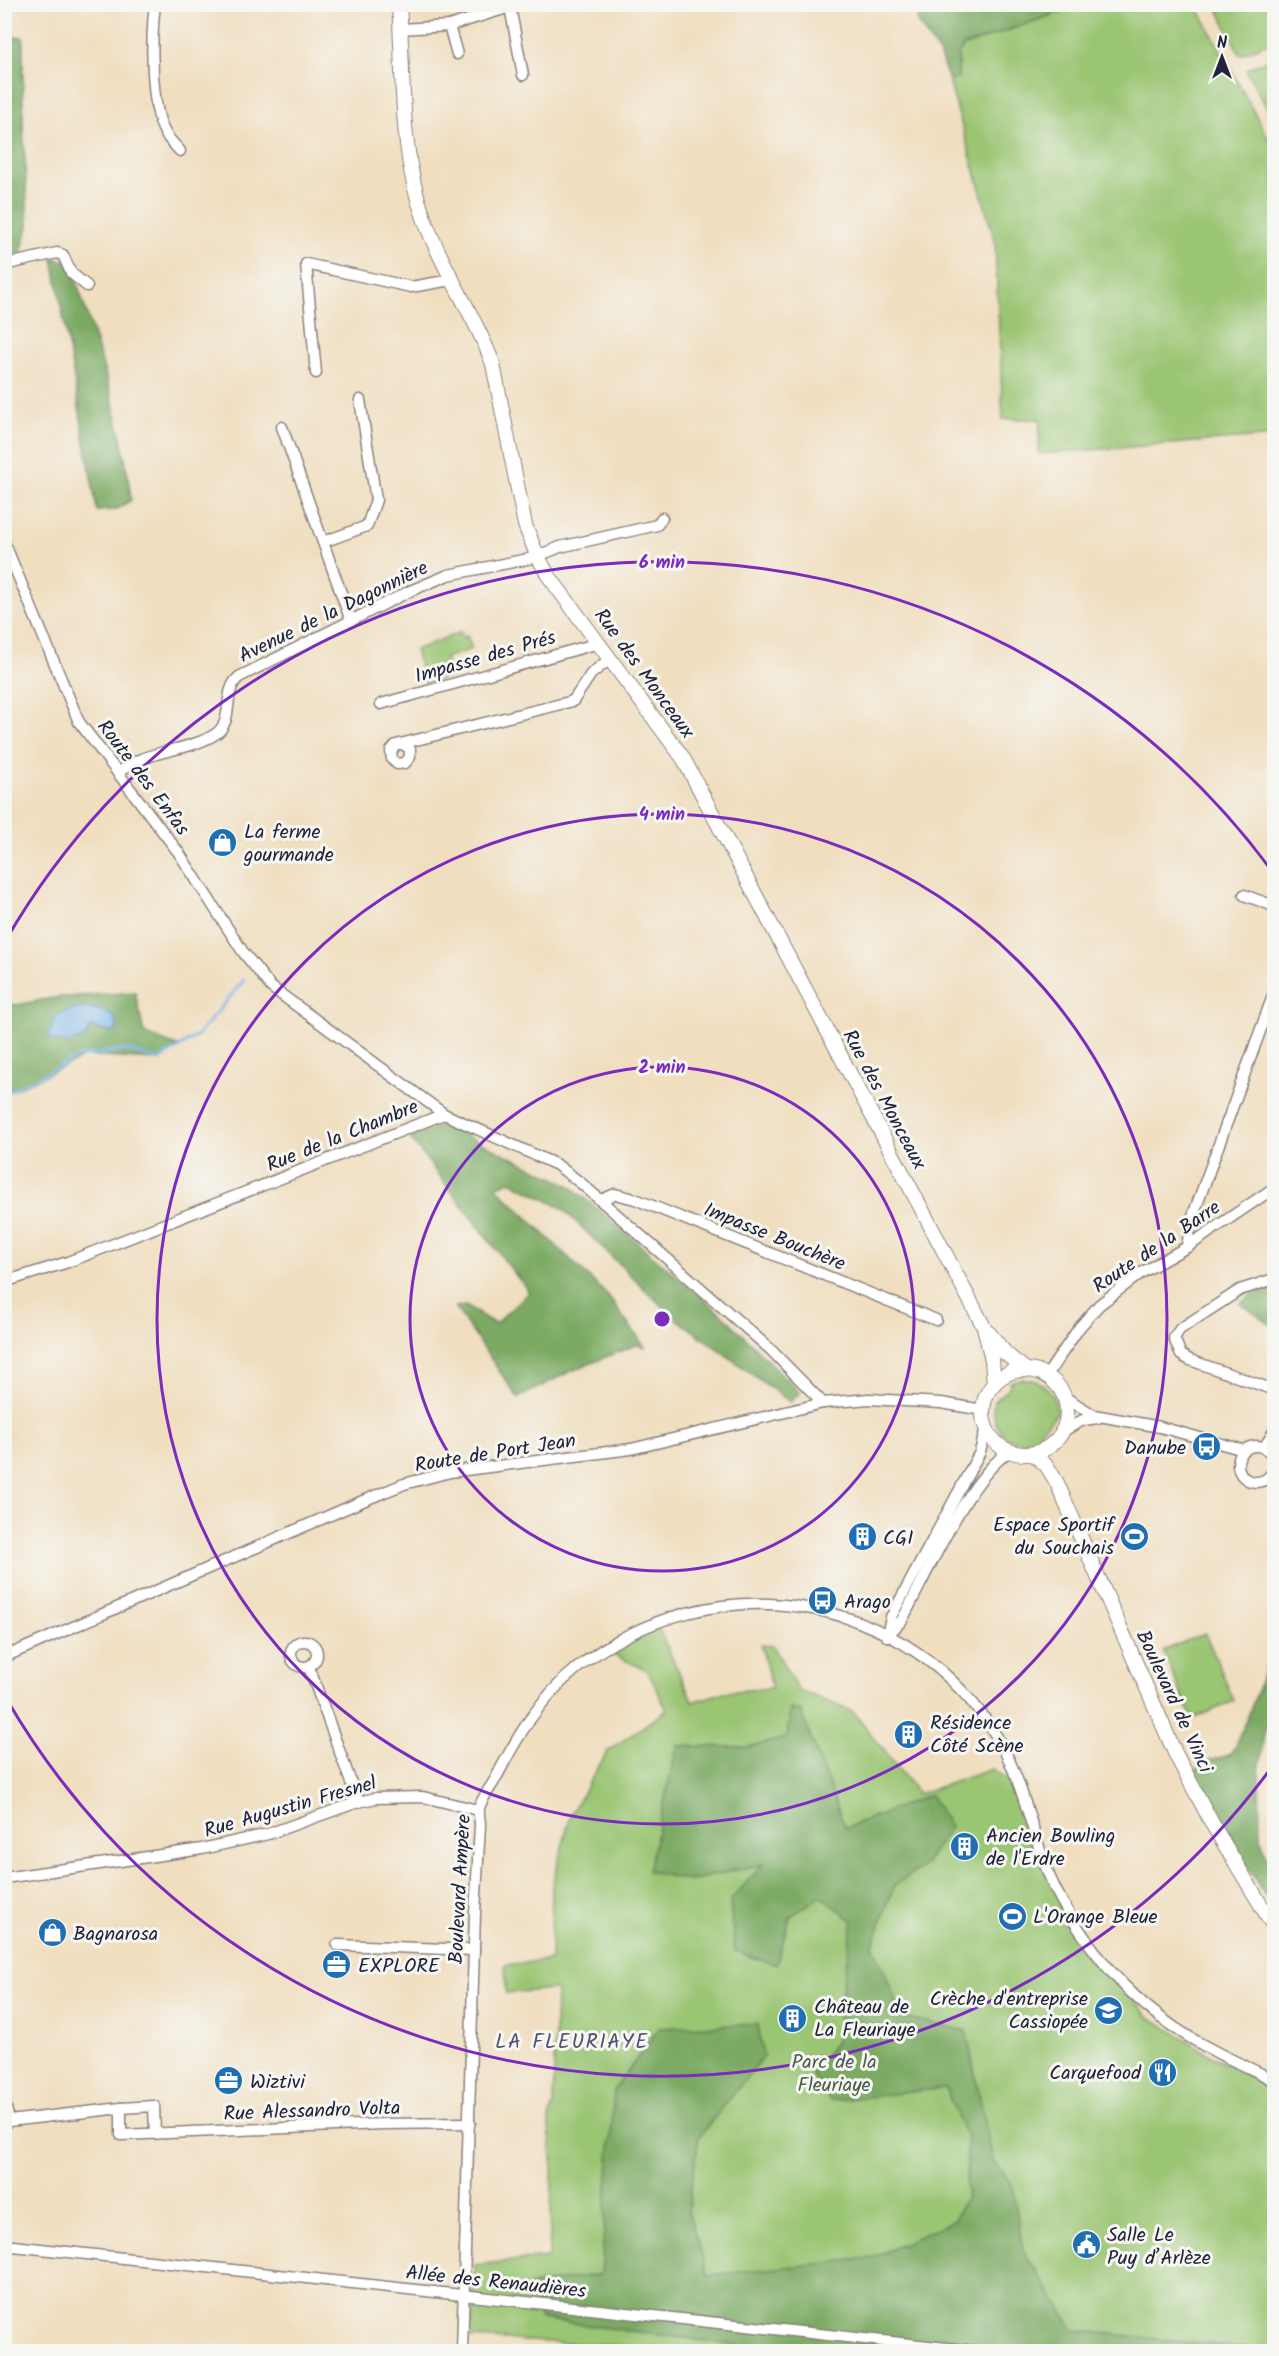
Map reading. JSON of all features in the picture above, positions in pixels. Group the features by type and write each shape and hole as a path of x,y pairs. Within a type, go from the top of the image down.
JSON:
{"main road":[{"name":"Rue des Monceaux","path":"399,4 407,141 412,177 423,218 451,280 484,339 493,364 525,525 537,555 548,575 683,758 984,1327 1006,1354 1026,1370"},
{"name":"Rue des Monceaux","path":"984,1327 992,1360 994,1383"},
{"path":"1026,1370 1047,1375 1059,1386 1066,1398 1068,1416 1063,1431 1054,1444 1033,1454 1010,1451 996,1442 986,1426 983,1410 986,1396 994,1383 1008,1373 1026,1370"},
{"name":"Boulevard de Vinci","path":"1054,1444 1052,1464 1057,1483"},
{"name":"Boulevard de Vinci","path":"1033,1454 1047,1466 1057,1483 1176,1755 1214,1827 1275,1927"}],"street":[{"path":"155,4 153,55 160,116 166,135 180,151"},
{"path":"401,29 449,26 509,6 523,75"},
{"path":"449,26 457,54"},
{"path":"4,265 57,253 63,255 71,273 87,286"},
{"path":"316,373 306,264 411,287 451,280"},
{"path":"324,542 367,526 376,500 360,400"},
{"path":"282,427 351,621"},
{"name":"Avenue de la Dagonnière","path":"118,773 141,759 214,735 225,723 234,681 410,591 448,575 657,525 662,518"},
{"name":"Route des Enfas","path":"4,542 79,722 179,853 243,952 271,987 444,1114"},
{"name":"Impasse des Prés","path":"381,704 599,643"},
{"path":"403,744 573,701 591,674 611,658"},
{"path":"1244,895 1275,906"},
{"path":"1187,1246 1191,1221 1275,993"},
{"name":"Rue de la Chambre","path":"4,1282 68,1262 444,1114 557,1165 601,1200 770,1349 823,1403"},
{"name":"Route de la Barre","path":"1047,1375 1079,1328 1099,1305 1141,1273 1187,1246 1275,1188"},
{"name":"Impasse Bouchère","path":"601,1200 615,1194 635,1199 936,1320"},
{"path":"1275,1279 1240,1290 1180,1329 1174,1338 1181,1355 1275,1390"},
{"path":"1066,1398 1084,1411 1107,1418 1160,1427 1244,1449 1254,1446 1264,1448 1271,1455 1274,1465 1270,1480 1246,1479 1238,1464 1213,1442"},
{"name":"Route de Port Jean","path":"4,1657 404,1484 450,1472 631,1449 823,1403 869,1399 941,1403 983,1410"},
{"path":"1063,1431 1083,1420 1107,1418"},
{"path":"887,1636 891,1617 980,1452 986,1426"},
{"path":"1264,1448 1275,1431"},
{"path":"1238,1464 1244,1449"},
{"path":"887,1636 902,1620 977,1483 995,1462 1010,1451"},
{"name":"Boulevard Ampère","path":"462,2352 480,1825 478,1810 516,1738 561,1681 620,1637 688,1611 718,1605 771,1603 825,1611 868,1626 940,1671 987,1723 1007,1756 1047,1871 1082,1934 1118,1980 1147,2008 1185,2034 1275,2081"},
{"path":"309,1667 358,1802"},
{"name":"Rue Augustin Fresnel","path":"4,1878 153,1858 237,1842 358,1802 391,1797 423,1797 478,1810"},
{"path":"338,1946 474,1950"},
{"path":"4,2099 9,2121 154,2106 155,2134"},
{"name":"Rue Alessandro Volta","path":"121,2108 122,2135 383,2124 470,2123"},
{"name":"Allée des Renaudières","path":"4,2244 983,2352"}],"green space":[{"path":"949,5 1061,5 1063,11 964,46 958,54 958,78 949,81 939,53 919,25 916,13"},
{"path":"1061,5 1196,5 1274,149 1274,436 1039,454 1040,419 1003,419 995,241 949,81 958,78 958,54 964,46 1062,11"},
{"path":"1216,5 1274,5 1274,40 1240,55"},
{"path":"5,37 23,37 23,122 28,226 21,254 5,259"},
{"path":"1274,56 1274,121 1246,70"},
{"path":"53,258 70,262 115,409 131,500 115,510 97,511"},
{"path":"461,632 462,637 467,636 472,649 445,658 450,677 425,683 415,650"},
{"path":"135,992 144,1033 179,1047 159,1060 86,1056 5,1094 5,1003 16,1005 52,998"},
{"path":"444,1125 569,1185 726,1318 800,1393 790,1402 670,1314 562,1208 510,1181 496,1187 607,1295 645,1347 636,1345 569,1372 518,1398 455,1307 466,1306 495,1324 529,1292 410,1138"},
{"path":"1274,1287 1274,1327 1240,1303 1255,1293"},
{"path":"1019,1379 1041,1383 1054,1399 1057,1414 1040,1431 1039,1439 1020,1441 1012,1439 1004,1435 995,1421 994,1401 1009,1388 1010,1382"},
{"name":"Parc de la Fleuriaye","path":"658,1628 693,1702 725,1692 772,1688 761,1645 773,1646 798,1690 854,1712 918,1794 992,1769 1013,1784 1079,1938 1148,2016 1221,2061 1274,2087 1274,2351 666,2352 659,2348 471,2338 475,2265 549,2257 552,2154 549,2123 553,2105 556,1989 506,1993 505,1965 551,1960 552,1886 571,1813 608,1751 667,1710 647,1670 609,1653"},
{"path":"1205,1633 1234,1701 1192,1719 1163,1651"},
{"path":"1274,1648 1274,1706 1264,1734 1259,1772 1260,1837 1274,1877 1274,1911 1194,1776 1199,1763 1230,1755 1243,1729"},
{"path":"790,1709 801,1711 845,1828 930,1795 950,1827 925,1865 894,1886 873,1945 903,2017 966,2031 993,2161 1012,2184 1023,2250 1074,2330 1274,2351 780,2351 541,2319 529,2286 601,2274 614,2090 659,2028 758,2024 763,2057 699,2137 688,2211 708,2275 872,2258 955,2220 966,2196 967,2138 945,2088 830,2101 812,2074 837,2040 839,2009 853,1921 821,1896 790,1917 776,1965 735,1951 730,1901 763,1864 690,1881 648,1871 677,1746 748,1747 787,1738"}],"water":[{"path":"84,1008 102,1010 114,1017 118,1028 113,1033 91,1027 86,1037 72,1042 58,1042 48,1038 55,1018 70,1010"}],"waterway":[{"path":"4,1094 79,1057 125,1050 159,1060 198,1035 244,980"}],"place":[{"name":"La ferme gourmande","path":"223,842"},
{"name":"Danube","path":"1207,1447"},
{"name":"Espace Sportif du Souchais","path":"1135,1536"},
{"name":"CGI","path":"862,1537"},
{"name":"Arago","path":"823,1601"},
{"name":"Résidence Côté Scène","path":"909,1734"},
{"name":"Ancien Bowling de l'Erdre","path":"965,1847"},
{"name":"L'Orange Bleue","path":"1012,1916"},
{"name":"Bagnarosa","path":"52,1933"},
{"name":"EXPLORE","path":"337,1965"},
{"name":"Crèche d'entreprise Cassiopée","path":"1109,2010"},
{"name":"Château de La Fleuriaye","path":"793,2018"},
{"name":"Carquefood","path":"1162,2072"},
{"name":"Wiztivi","path":"229,2081"},
{"name":"Salle Le Puy d’Arlèze","path":"1086,2245"}],"district":[{"name":"LA FLEURIAYE","path":"572,2041"}]}
